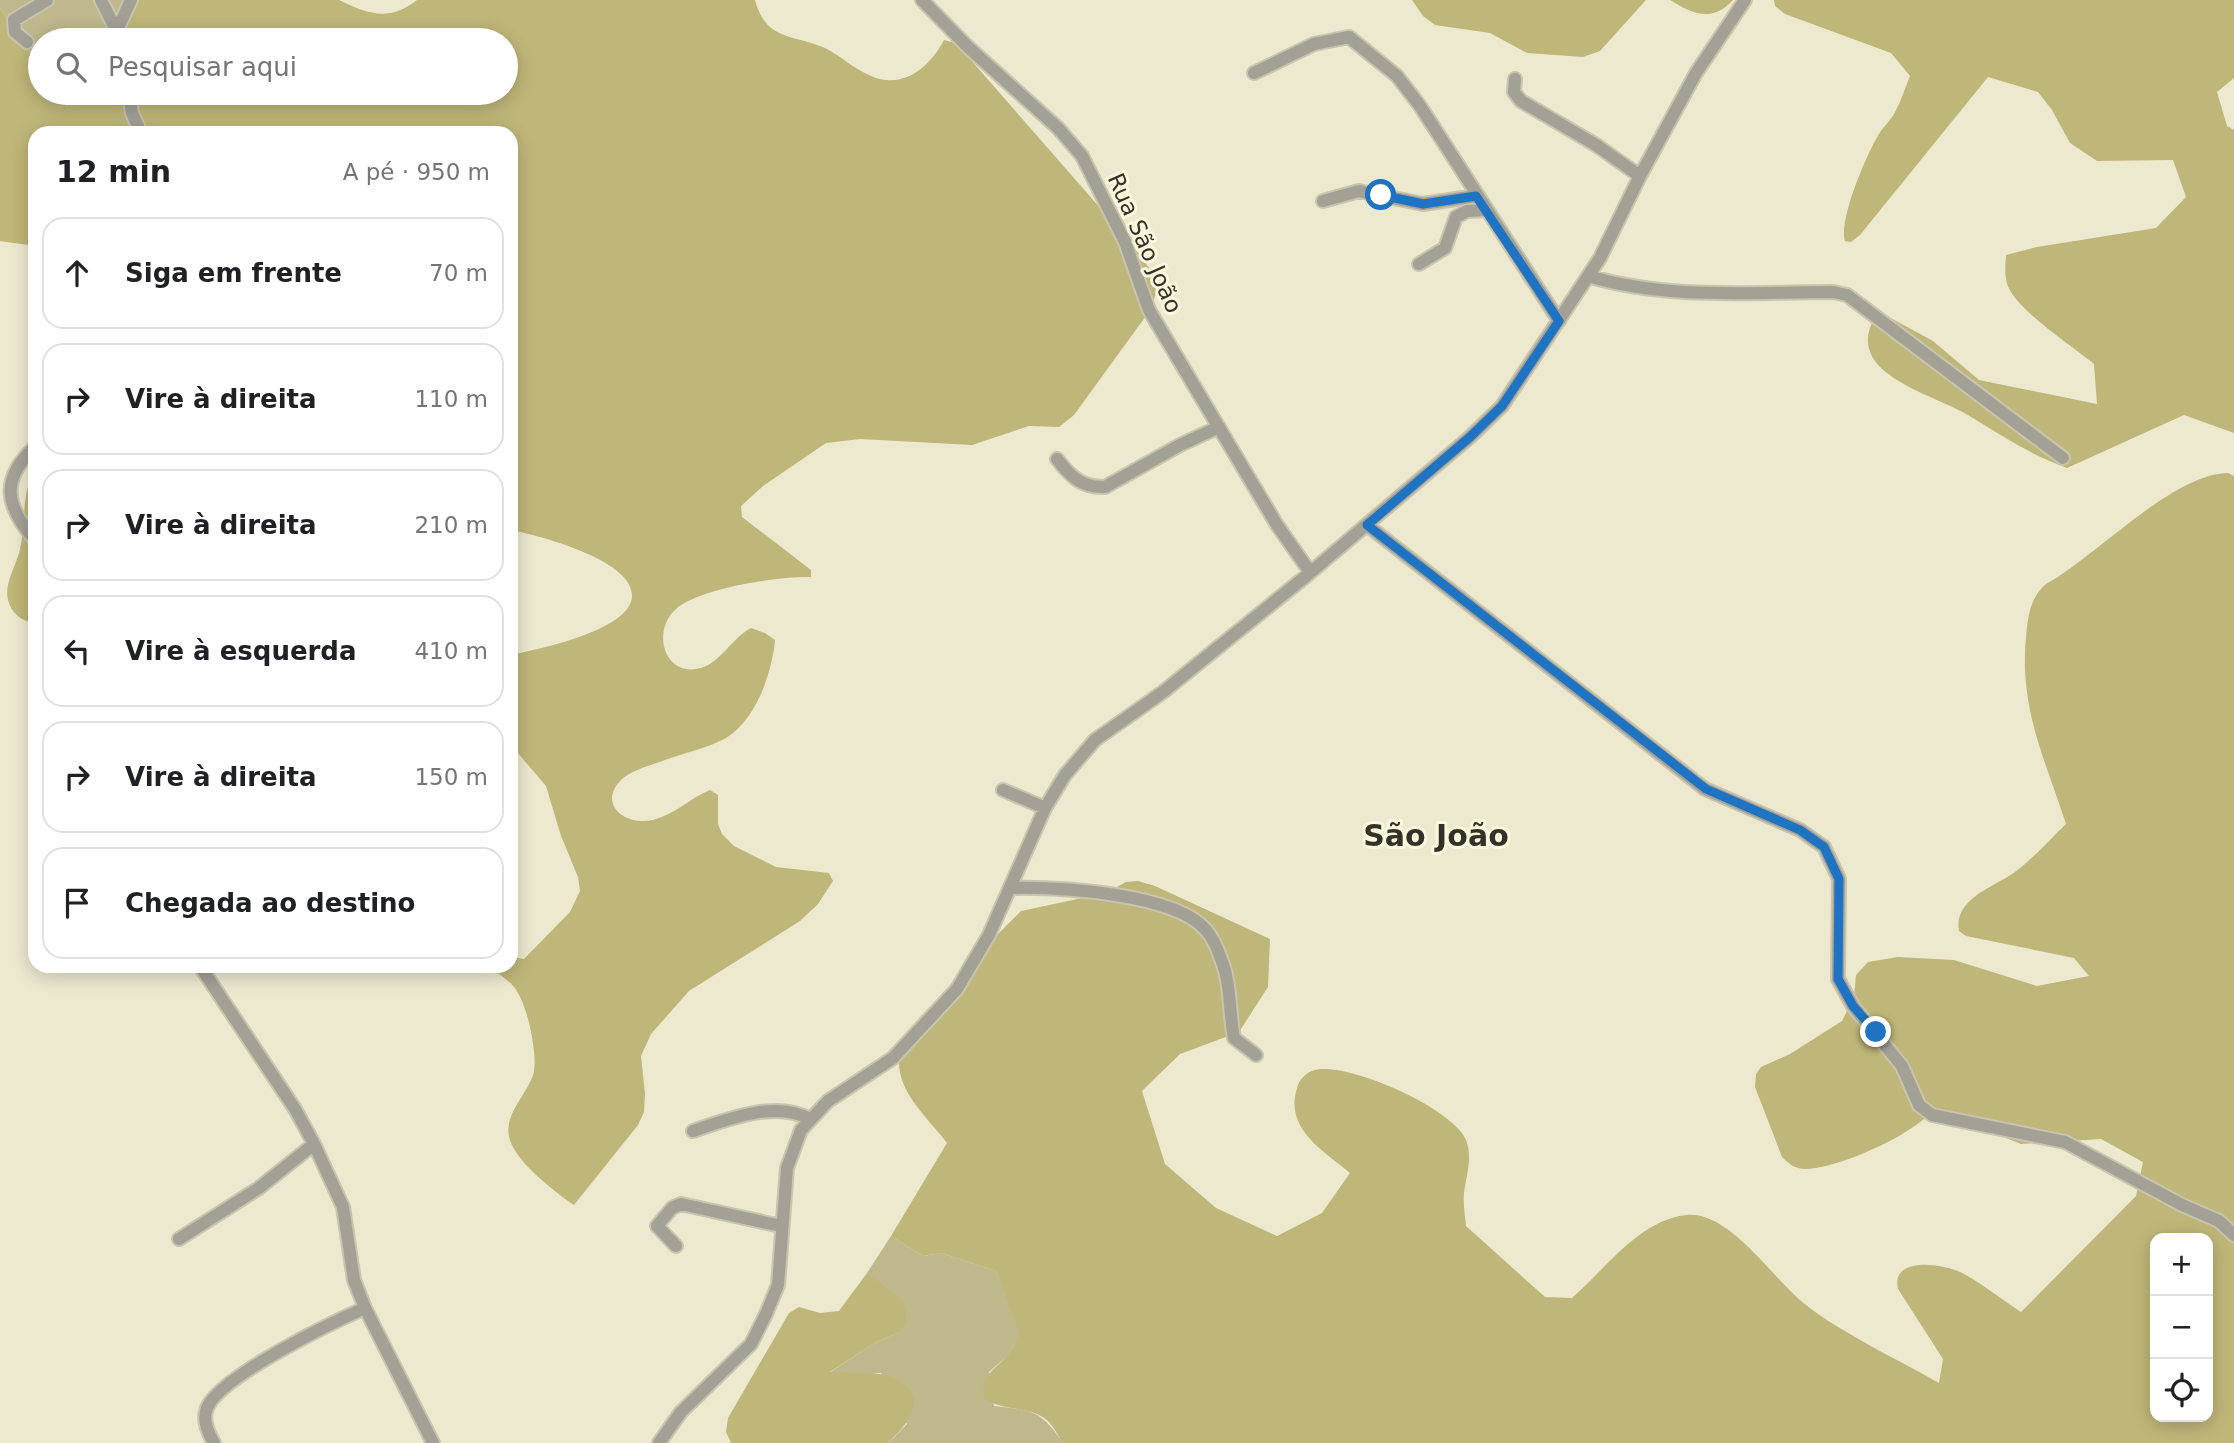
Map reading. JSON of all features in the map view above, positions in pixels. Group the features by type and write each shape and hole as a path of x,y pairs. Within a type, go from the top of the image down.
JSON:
{"street":[{"path":"27,42 15,32 15,20 47,0"},
{"path":"101,0 117,28"},
{"path":"122,28 131,0"},
{"name":"Rua São João","path":"922,0 968,47 1058,128 1082,156 1125,242 1149,310 1276,525 1310,572"},
{"path":"659,1443 681,1412 751,1343 778,1285 787,1168 794,1145 810,1119 828,1101 893,1058 921,1030 973,966 1045,808 1065,775 1094,740 1163,692 1310,572 1470,437 1502,406 1588,276 1696,73 1745,0"},
{"path":"1254,73 1314,44 1349,37 1397,76 1420,106 1559,321"},
{"path":"1515,79 1514,92 1521,101 1597,145 1640,176"},
{"path":"130,105 138,126"},
{"path":"1323,201 1343,192 1359,191 1423,204 1476,196"},
{"path":"1419,264 1445,248 1456,217 1466,211 1486,210"},
{"path":"1588,276 1627,288 1667,292 1833,292 1847,295 2063,458"},
{"path":"1057,458 1077,481 1090,488 1105,487 1180,445 1219,428"},
{"path":"28,455 12,472 6,511 28,533"},
{"path":"1367,525 1706,789 1800,830 1824,847 1839,879 1838,979 1853,1006 1902,1066 1919,1105 1932,1115 2065,1142 2182,1205 2219,1221 2234,1235"},
{"path":"1003,790 1045,808"},
{"path":"1010,888 1065,890 1133,899 1165,905 1191,919 1205,929 1222,960 1234,1038 1256,1055"},
{"path":"205,973 295,1109 314,1144 342,1207 354,1280 365,1308 433,1443"},
{"path":"693,1131 729,1119 783,1110 796,1112 810,1119"},
{"path":"179,1239 259,1188 314,1144"},
{"path":"676,1246 657,1226 665,1214 681,1204 781,1226"},
{"path":"215,1443 204,1417 208,1405 226,1386 328,1324 365,1308"}],"shaded area":[{"path":"0,0 139,0 120,28 28,28 28,51 0,8"},
{"path":"139,0 339,0 378,14 397,11 417,0 755,0 766,23 773,30 825,48 865,73 883,80 904,78 914,73 931,59 944,40 956,43 1136,249 1159,283 1151,309 1074,415 1059,427 1029,426 972,445 860,439 826,443 763,486 741,506 742,517 811,570 811,577 761,581 721,589 687,602 668,618 664,629 665,650 670,660 688,669 708,665 751,628 765,633 775,640 766,681 754,708 737,730 712,745 630,773 614,789 613,805 618,812 633,820 653,820 710,790 718,795 718,824 722,834 734,846 776,867 829,873 833,881 818,904 800,921 689,991 651,1034 641,1056 644,1112 638,1125 574,1205 528,1167 514,1149 508,1131 512,1114 533,1075 534,1056 527,1017 519,994 498,973 518,973 518,958 524,959 570,912 580,891 578,877 561,836 546,786 518,753 518,653 600,629 616,620 627,609 632,597 629,584 602,561 562,544 518,532 518,126 28,126 28,245 0,241 0,8 28,51 28,105 518,105 518,28 120,28"},
{"path":"1412,0 1646,0 1600,51 1583,57 1527,53 1490,33 1435,25 1423,16"},
{"path":"1670,0 1733,0 1718,12 1702,14"},
{"path":"1774,0 2234,0 2234,78 2217,92 2227,126 2234,130 2234,433 2184,415 2067,468 2028,451 1968,415 1910,387 1879,366 1869,349 1869,330 1875,318 1887,316 1933,341 1979,380 2097,404 2094,364 2018,301 2007,283 2006,255 2037,247 2156,228 2186,197 2173,160 2097,161 2070,143 2052,110 2038,92 1988,77 1860,235 1851,242 1845,241 1846,219 1861,171 1879,134 1892,118 1910,76 1891,53 1785,14 1775,6"},
{"path":"2228,473 2234,476 2234,1443 1063,1443 1049,1422 1040,1415 999,1405 984,1398 986,1378 1010,1352 1020,1334 996,1271 941,1253 923,1256 891,1236 947,1143 923,1115 903,1084 899,1061 1000,932 1021,911 1106,893 1126,882 1138,881 1155,886 1270,939 1268,987 1239,1032 1180,1054 1142,1091 1165,1164 1216,1208 1277,1236 1322,1213 1350,1173 1318,1147 1301,1127 1294,1103 1297,1088 1303,1077 1315,1070 1330,1069 1351,1073 1398,1090 1442,1114 1457,1127 1466,1140 1469,1153 1464,1197 1466,1226 1545,1297 1572,1298 1624,1248 1653,1226 1686,1215 1702,1216 1735,1235 1793,1294 1821,1316 1939,1383 1943,1359 1898,1289 1898,1278 1903,1270 1912,1266 1935,1265 1958,1271 2021,1312 2136,1196 2143,1162 2101,1139 2021,1144 1939,1111 1872,1150 1829,1165 1798,1168 1782,1157 1755,1087 1756,1074 1761,1067 1790,1054 1842,1021 1854,997 1856,975 1868,962 1898,957 1954,960 2037,986 2089,976 2074,958 1966,936 1959,931 1959,920 1962,910 1969,902 2022,867 2066,824 2042,755 2026,687 2026,637 2029,615 2036,595 2046,584 2135,518 2183,487 2206,477"},
{"path":"28,486 28,621 14,613 7,594 19,553"},
{"path":"891,1236 923,1256 941,1253 996,1271 1021,1334 1007,1356 989,1372 994,1406 1035,1414 1048,1424 1063,1443 888,1443 907,1424 881,1373 829,1373 876,1342 898,1333 905,1305 867,1273"},
{"path":"867,1273 899,1297 905,1305 906,1323 898,1333 876,1342 830,1372 876,1373 898,1380 906,1386 914,1396 910,1417 903,1427 888,1443 731,1443 726,1432 728,1418 789,1313 799,1307 820,1313 839,1311"}],"district":[{"name":"São João","path":"1436,835"}],"route":[{"path":"1381,195 1423,204 1476,196 1559,321 1502,406 1367,525 1706,789 1800,830 1824,847 1839,879 1838,979 1853,1006 1876,1032"}]}
